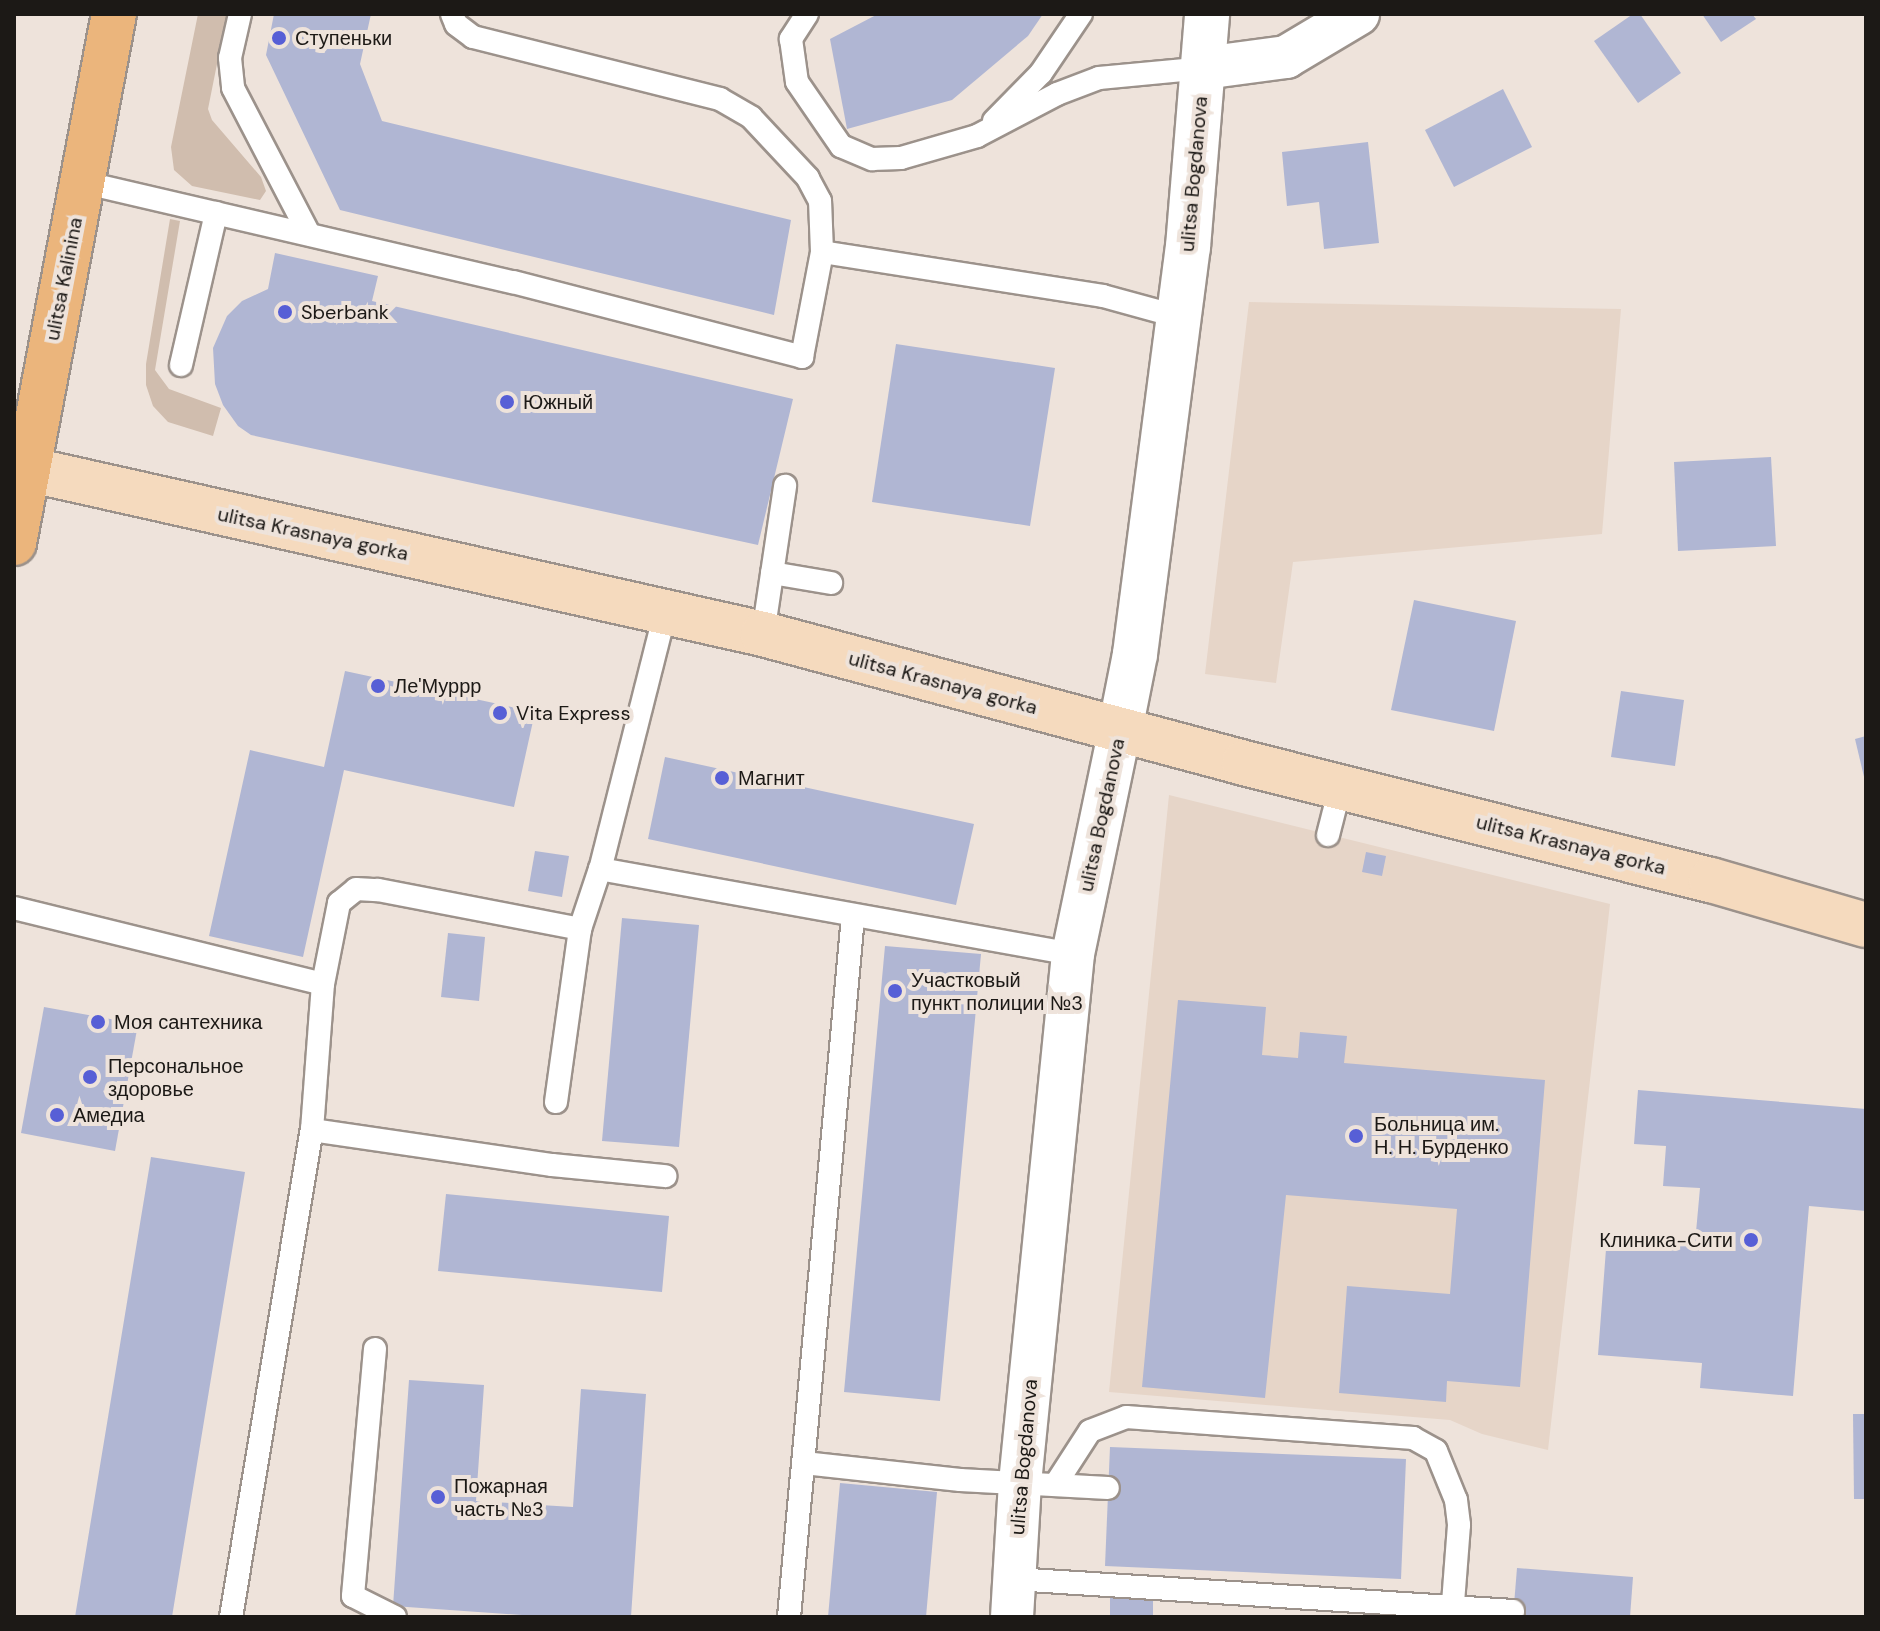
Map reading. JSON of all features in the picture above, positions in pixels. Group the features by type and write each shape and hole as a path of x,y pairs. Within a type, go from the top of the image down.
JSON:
{"main road":[{"name":"ulitsa Kalinina","path":"14,543 21,468 114,14"},
{"name":"ulitsa Krasnaya gorka","path":"21,468 763,634 1340,788 1711,880 1866,925"}],"street":[{"name":"ulitsa Bogdanova","path":"1013,1598 1038,1484 1073,954 1135,654 1179,317 1207,14"},
{"path":"1204,68 1286,57 1358,14"}],"lane":[{"path":"240,14 230,58 233,88 309,234"},
{"path":"82,182 513,282 802,357 822,252 822,213 816,191 789,158 737,106 473,37 456,24 452,14"},
{"path":"807,14 791,39 793,67 804,96 841,146 859,156 886,159 977,136 1081,83 1099,78 1204,68"},
{"path":"977,136 1041,73 1081,14"},
{"path":"181,365 216,213"},
{"path":"822,252 1103,296 1179,317"},
{"path":"763,634 785,486"},
{"path":"772,573 831,583"},
{"path":"556,1102 580,929 600,869 665,613"},
{"path":"1328,835 1340,788"},
{"path":"600,869 1073,954"},
{"path":"231,1617 312,1130 323,984 339,903 356,889 378,890 580,929"},
{"path":"14,908 323,984"},
{"path":"789,1617 853,916"},
{"path":"312,1130 552,1165 665,1176"},
{"path":"375,1349 353,1596 395,1617"},
{"path":"1038,1484 1090,1431 1103,1423 1126,1417 1413,1438 1436,1451 1456,1500 1459,1525 1453,1612"},
{"path":"804,1463 1108,1488"},
{"path":"1013,1598 1453,1612 1513,1611"}],"shaded area":[{"path":"198,14 227,14 208,109 212,120 261,177 266,191 260,200 192,186 174,170 171,147"},
{"path":"170,219 180,221 155,370 169,389 221,408 213,436 168,422 153,406 146,385 146,364"},
{"path":"1249,302 1621,309 1602,534 1293,562 1276,683 1205,674"},
{"path":"1169,795 1610,904 1548,1450 1482,1434 1450,1420 1109,1392"}],"building":[{"path":"274,14 371,14 360,64 382,121 791,220 774,315 340,210 266,55"},
{"path":"878,14 1043,14 1028,36 952,100 847,129 830,39"},
{"path":"1633,14 1640,14 1681,73 1638,103 1594,41"},
{"path":"1702,14 1752,14 1756,19 1721,42"},
{"path":"1503,89 1532,147 1454,187 1425,130"},
{"path":"1368,142 1379,243 1324,249 1319,202 1287,206 1282,152"},
{"name":"Южный","path":"275,253 378,276 372,301 793,399 758,545 251,435 238,426 223,405 215,384 213,348 227,316 242,301 268,289"},
{"path":"896,344 1055,368 1030,526 872,502"},
{"path":"1771,457 1776,546 1678,551 1674,462"},
{"path":"1414,600 1516,621 1494,731 1391,710"},
{"path":"345,671 535,712 514,807 344,770 303,957 209,936 250,750 324,767"},
{"path":"1621,691 1684,700 1675,766 1611,757"},
{"path":"1866,736 1866,781 1865,781 1855,739"},
{"path":"665,757 974,824 956,905 648,839"},
{"path":"535,851 569,856 562,897 528,891"},
{"path":"1366,852 1386,856 1382,876 1362,872"},
{"path":"622,918 699,925 679,1147 602,1141"},
{"path":"448,933 485,937 479,1001 441,997"},
{"path":"885,946 981,954 940,1401 844,1392"},
{"path":"1178,1000 1266,1007 1262,1055 1298,1058 1300,1032 1347,1036 1344,1063 1545,1080 1520,1387 1447,1381 1446,1402 1339,1393 1347,1286 1450,1294 1457,1209 1286,1195 1265,1398 1142,1387"},
{"path":"44,1007 138,1024 115,1151 21,1133"},
{"name":"Клиника-Сити","path":"1638,1090 1866,1109 1866,1211 1809,1206 1793,1396 1700,1388 1702,1363 1598,1355 1607,1236 1695,1243 1700,1188 1663,1186 1666,1146 1634,1144"},
{"path":"151,1157 245,1172 172,1617 75,1617"},
{"path":"446,1194 669,1216 662,1292 438,1271"},
{"name":"Пожарная часть №3","path":"409,1380 484,1385 476,1501 573,1507 581,1389 646,1394 631,1617 550,1617 393,1606"},
{"path":"1853,1414 1866,1414 1866,1499 1854,1499"},
{"path":"1110,1447 1406,1459 1401,1579 1105,1566"},
{"path":"840,1483 937,1492 926,1617 828,1617"},
{"path":"1517,1568 1633,1577 1630,1617 1513,1617"},
{"path":"1110,1598 1153,1598 1153,1617 1110,1617"}],"place":[{"name":"Ступеньки","path":"279,38"},
{"name":"Sberbank","path":"285,312"},
{"name":"Южный","path":"507,402"},
{"name":"Ле'Муррр","path":"378,686"},
{"name":"Vita Express","path":"500,713"},
{"name":"Магнит","path":"722,778"},
{"name":"Участковый пункт полиции №3","path":"895,991"},
{"name":"Моя сантехника","path":"98,1022"},
{"name":"Персональное здоровье","path":"90,1077"},
{"name":"Амедиа","path":"57,1115"},
{"name":"Больница им. Н. Н. Бурденко","path":"1356,1136"},
{"name":"Клиника-Сити","path":"1751,1240"},
{"name":"Пожарная часть №3","path":"438,1497"}]}
